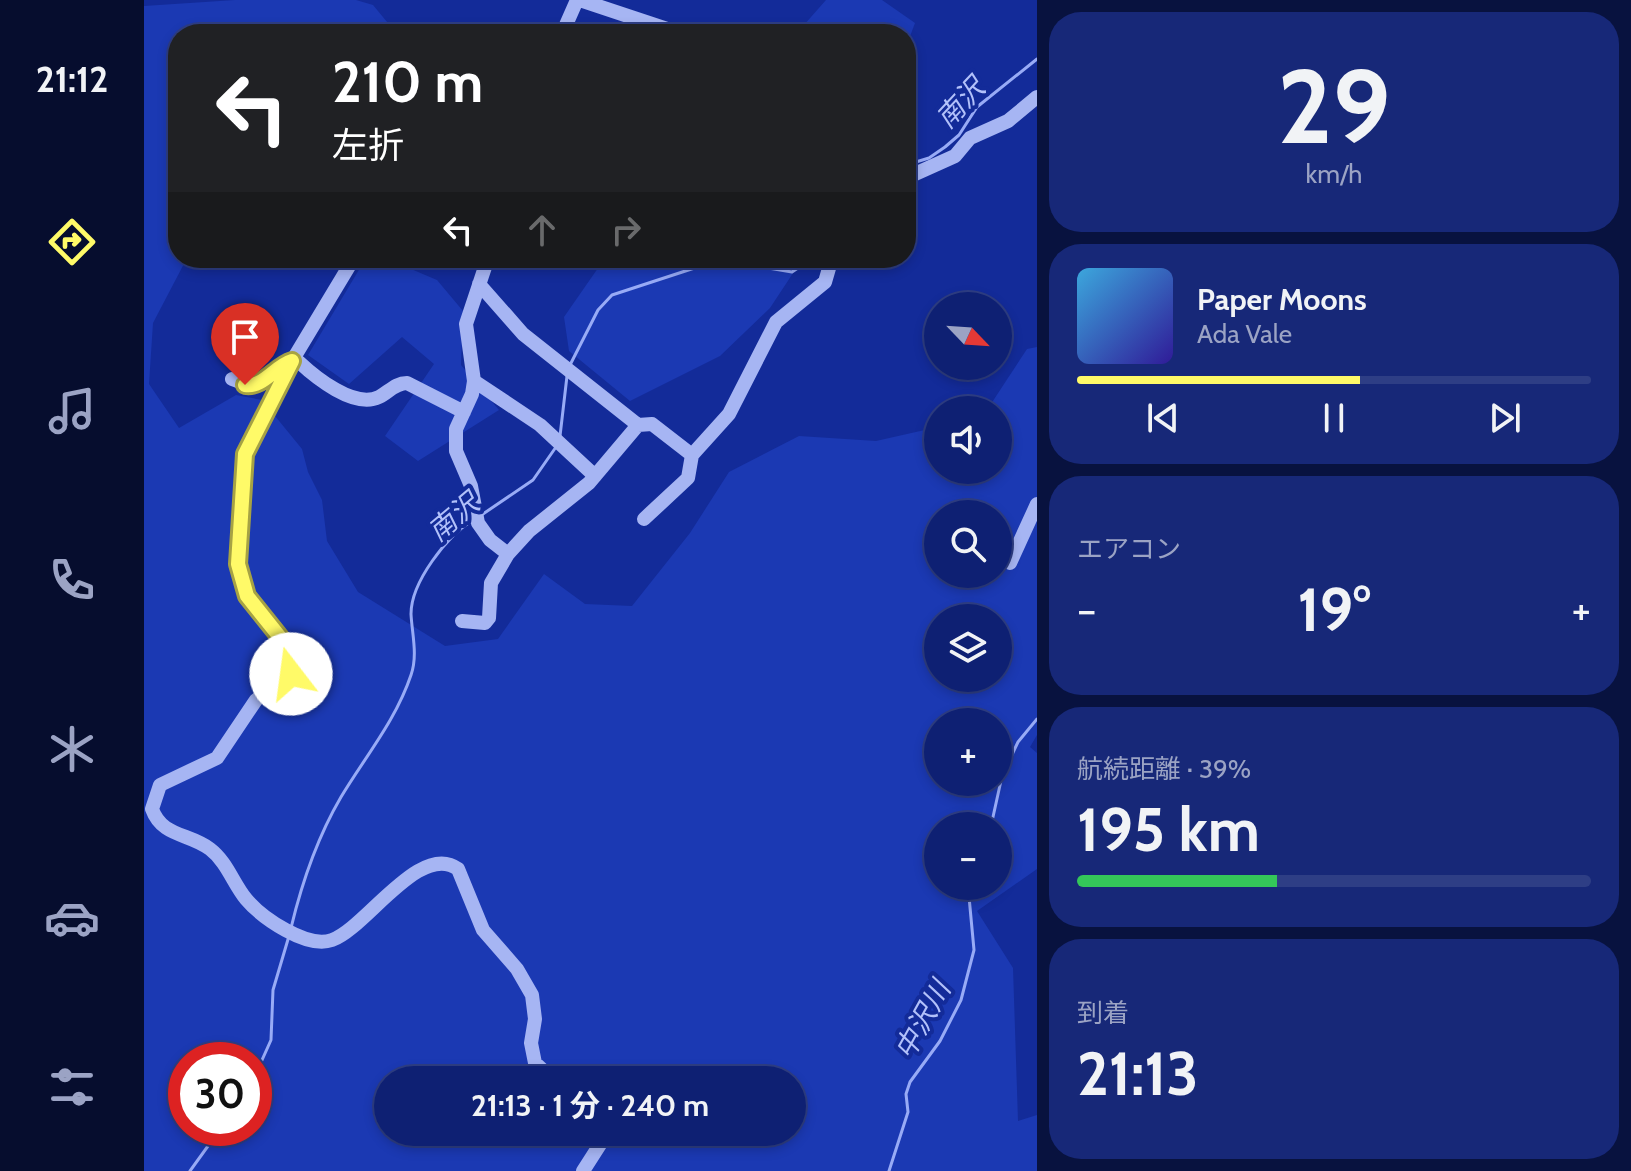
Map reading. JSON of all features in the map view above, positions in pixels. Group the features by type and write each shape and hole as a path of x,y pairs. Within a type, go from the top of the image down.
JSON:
{"street":[{"path":"566,24 576,2 649,24"},
{"path":"916,174 955,156 970,138 1008,121 1037,97"},
{"path":"348,268 292,361 245,454 238,564 247,596 291,651 294,665 283,682 256,700 217,758 160,785 153,797 155,819 173,833 210,849 253,907 298,935 322,943 340,937 422,869 443,862 458,869 483,930 527,984 534,1008 531,1043 538,1066"},
{"path":"485,268 465,336 474,381 456,429 457,456 471,486 481,529 508,554"},
{"path":"644,519 688,478 692,455 729,414 776,322 825,282 829,268"},
{"path":"479,284 523,334 638,425 652,424 692,455"},
{"path":"232,379 251,386 282,364 292,361 299,362 330,385 361,398 378,397 400,383 407,383 464,412"},
{"path":"474,381 540,425 595,476"},
{"path":"462,621 479,623 489,618 491,583 508,554 595,476 638,425"},
{"path":"1012,559 1037,504"},
{"path":"583,1171 599,1146"}],"shaded area":[{"path":"235,0 356,0 373,5 389,24 168,24 168,268 182,268 153,323 149,384 179,428 236,395 262,400 302,449 308,472 322,500 327,541 358,592 445,646 498,639 544,574 585,604 632,606 690,533 729,472 799,436 876,441 924,430 924,484 1012,484 1012,396 996,396 1007,380 1012,380 1012,372 1027,349 1037,347 1037,735 1030,747 1037,753 1037,869 1012,886 1012,812 924,812 924,900 993,900 977,911 1013,968 1018,1121 1037,1115 1037,1171 144,1171 144,6"},
{"path":"826,0 882,0 915,23 915,24 805,24"},
{"path":"360,268 409,268 437,280 463,311 461,365 499,410 418,461 385,436 434,364 402,337 349,384 308,355"},
{"path":"598,268 796,268 770,308 720,356 630,401 569,351 564,317"}],"waterway":[{"name":"南沢","path":"916,162 929,158 945,147 959,135 977,107 1037,59"},
{"name":"南沢","path":"570,365 598,310 612,295 695,268"},
{"name":"南沢","path":"768,268 792,272 798,268"},
{"name":"南沢","path":"560,436 567,376"},
{"name":"南沢","path":"480,516 533,480 556,447"},
{"name":"南沢","path":"291,928 305,877 325,828 405,692 413,667 411,614 417,588 442,548 473,520"},
{"name":"中沢川","path":"994,812 1002,776 1018,742 1037,719"},
{"name":"中沢川","path":"889,1171 908,1112 906,1094 910,1082 940,1041 961,1000 974,950 969,900"},
{"name":"南沢","path":"270,1042 273,990 289,936"},
{"name":"南沢","path":"190,1171 208,1146"}],"route":[{"path":"245,385 258,383 282,364 292,361 245,454 238,564 247,596 291,651 294,665 291,674"}]}
